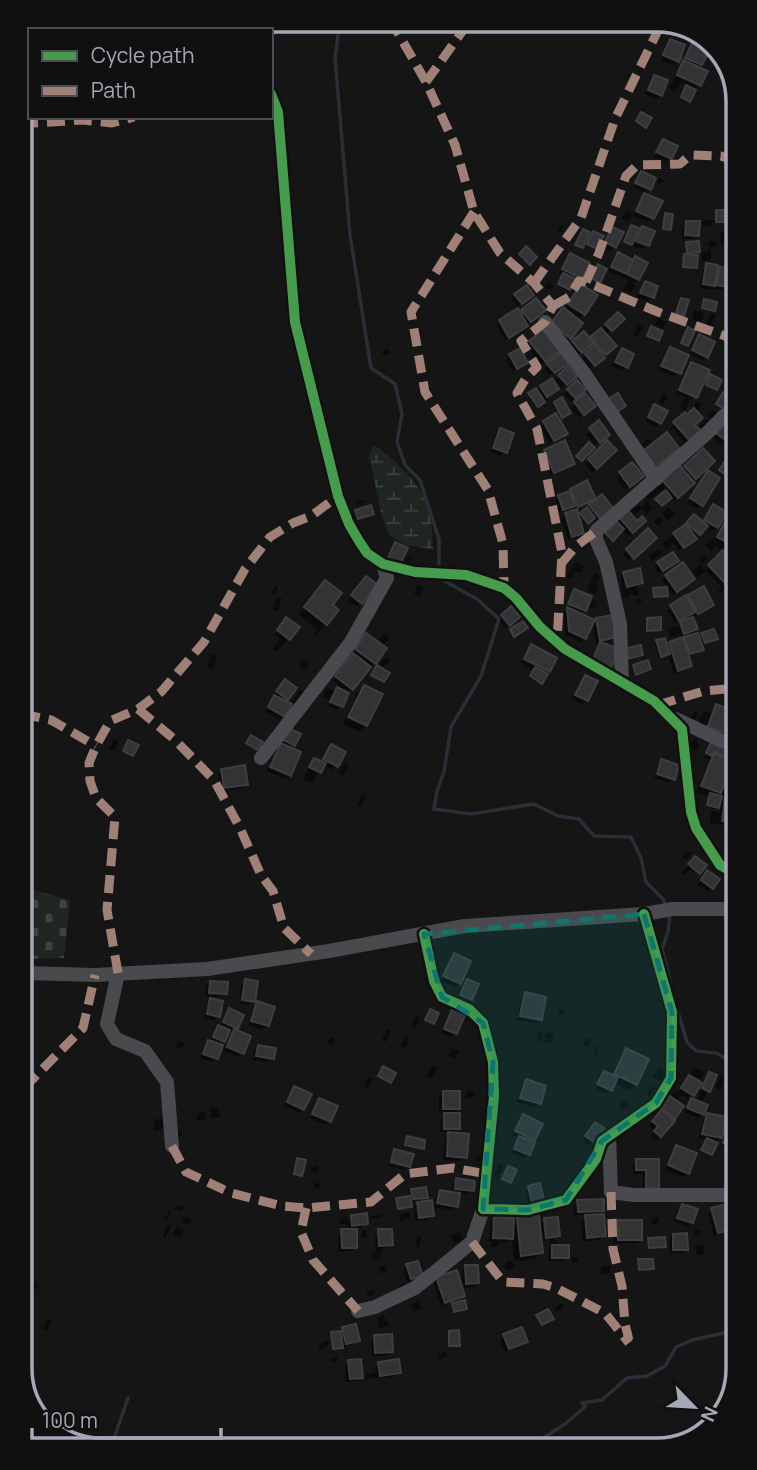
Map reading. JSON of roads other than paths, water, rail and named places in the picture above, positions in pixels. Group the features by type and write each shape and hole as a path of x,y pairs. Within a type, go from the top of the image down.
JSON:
{"street":[{"path":"273,101 279,122 295,322 338,496 359,541 367,553 383,564 415,572 466,575 504,588 540,627 565,649 654,701 682,729 691,812 696,828 720,864 726,868"},
{"path":"545,322 656,479"},
{"path":"622,682 620,624 611,580 596,539 596,531 726,414"},
{"path":"261,758 351,642 387,578 383,564"},
{"path":"671,717 726,743"},
{"path":"32,973 95,975 207,969 329,951 466,926 645,914 668,909 726,909"},
{"path":"483,1209 528,1210 566,1200 596,1160 602,1141 656,1103 671,1079 672,1012 645,914"},
{"path":"358,1311 375,1307 415,1288 472,1242 483,1209 494,1097 493,1062 483,1023 469,1009 442,997 434,981 424,934"},
{"path":"118,973 107,1024 116,1039 145,1051 167,1082 172,1146"},
{"path":"609,1135 611,1192 634,1195 726,1195"}],"waterway":[{"path":"338,32 335,58 350,235 371,368 395,384 402,414 397,442 405,465 420,480 439,539 439,571"},
{"path":"439,578 477,599 499,619 481,676 451,727 444,772 434,809 471,814 534,804 558,816 579,819 594,836 631,837 641,858 646,882 667,907"},
{"path":"670,914 662,949 670,981"},
{"path":"678,1012 687,1042 696,1051 716,1053 726,1058"},
{"path":"543,1438 586,1406 582,1403 602,1400 627,1378 647,1376 665,1366 676,1347 692,1340 726,1333"},
{"path":"114,1438 128,1398"}]}
